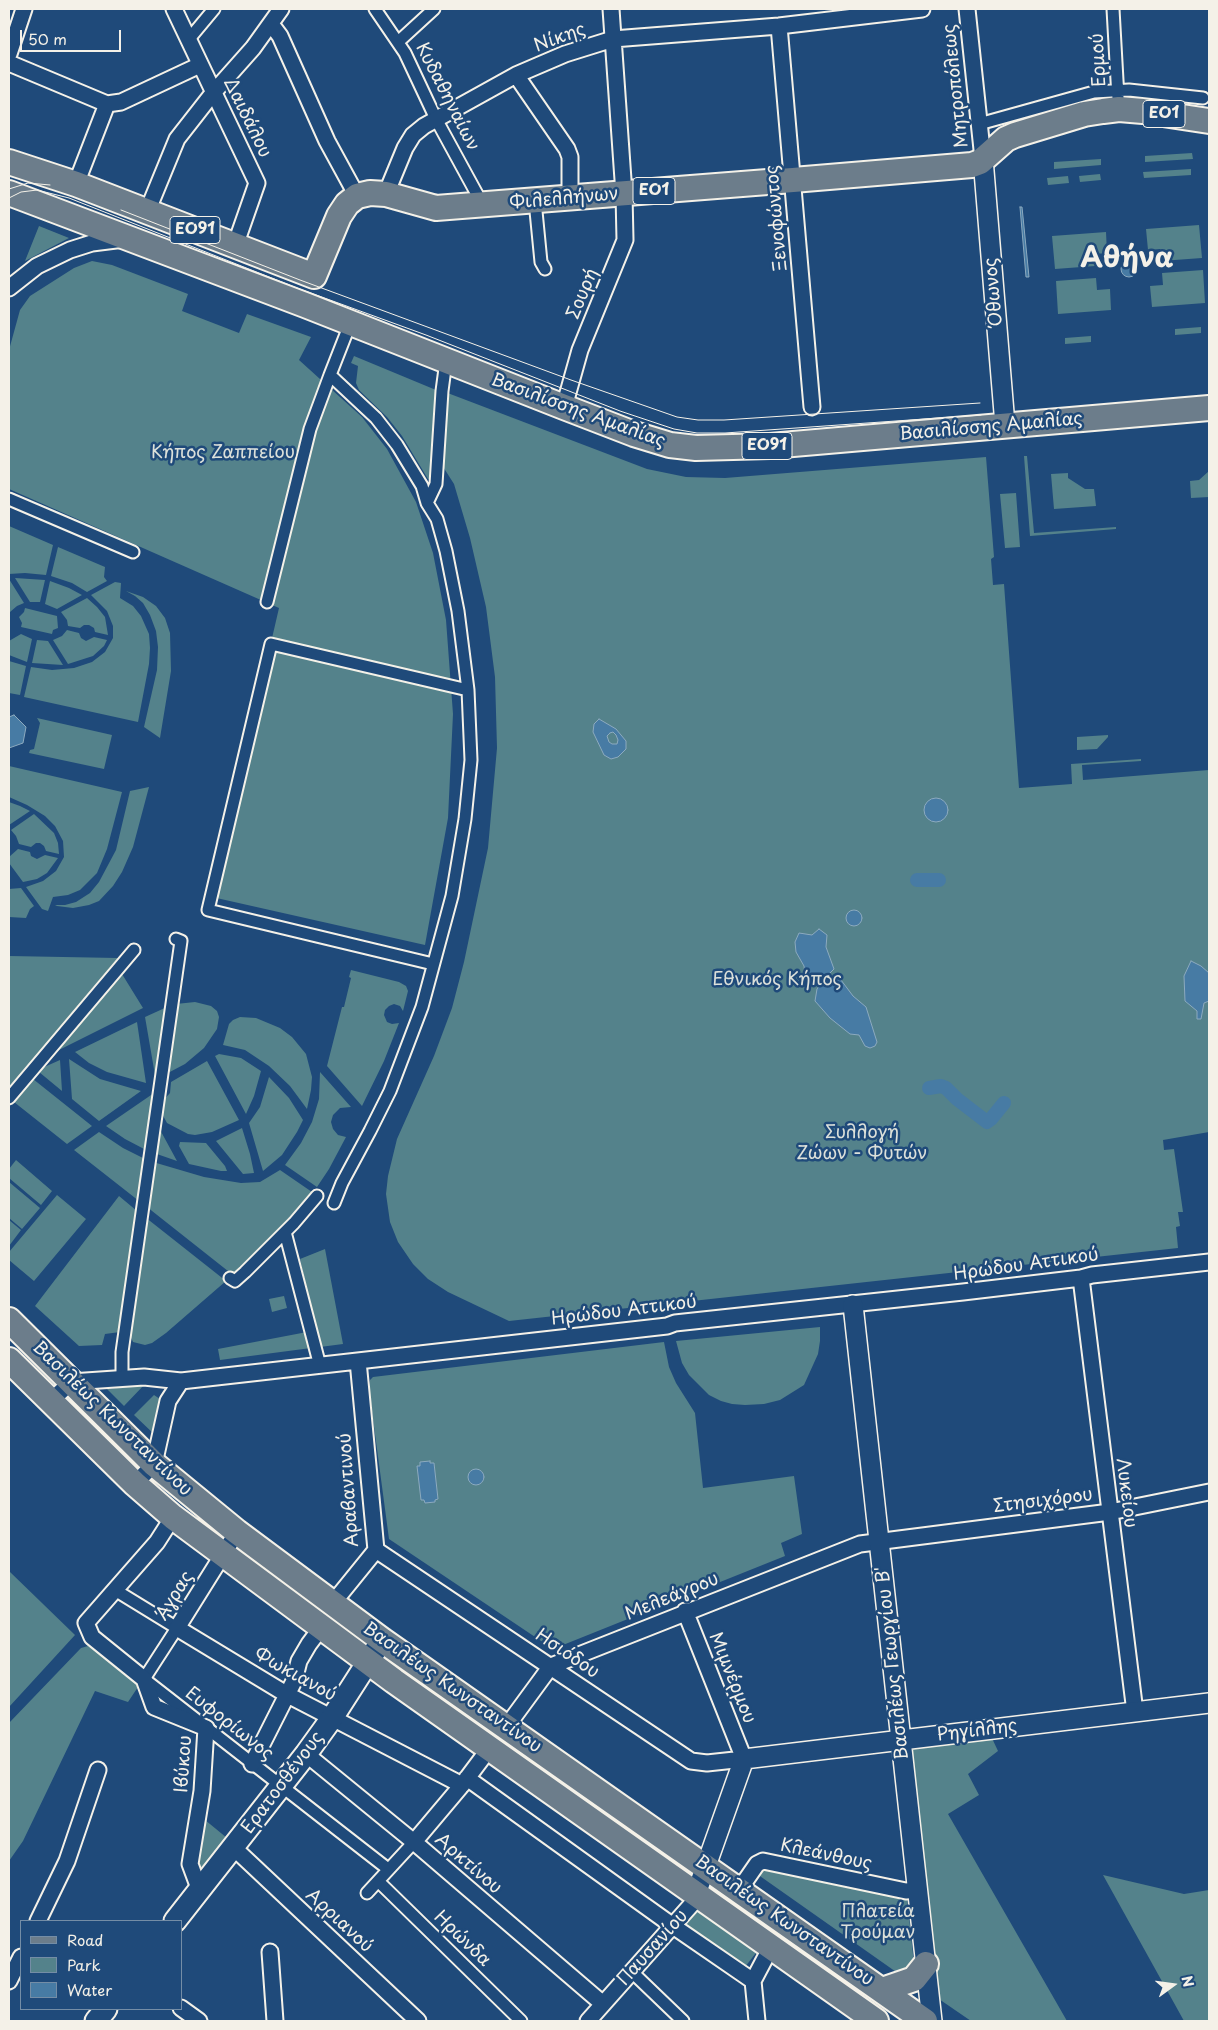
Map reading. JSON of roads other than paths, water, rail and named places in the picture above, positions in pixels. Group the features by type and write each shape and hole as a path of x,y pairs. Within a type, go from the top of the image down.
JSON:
{"main road":[{"name":"ΕΟ1","path":"983,160 1006,139 1015,135 1084,114 1118,100 1209,121"},
{"name":"Φιλελλήνων","path":"357,196 370,192 386,194 436,208 480,206 972,165 983,160"},
{"name":"ΕΟ91","path":"10,167 76,184 314,276 340,216 347,204 357,196"},
{"name":"Βασιλίσσης Αμαλίας","path":"9,192 564,407 657,442 673,446 696,448 770,446 1209,408"},
{"name":"Βασιλέως Κωνσταντίνου","path":"9,1320 154,1464 237,1532 382,1640 925,2021"},
{"name":"Βασιλέως Κωνσταντίνου","path":"9,1360 135,1484 173,1517 321,1628 489,1749 876,2021"},
{"name":"Ερατοσθένους","path":"176,1920 306,1754 332,1718 382,1640"},
{"path":"882,1990 914,1979 926,1964"},
{"path":"96,2021 105,2010"}],"street":[{"path":"9,54 24,9"},
{"name":"Δαιδάλου","path":"174,9 257,183 235,246"},
{"path":"189,39 214,9"},
{"path":"147,212 177,139 271,24 281,9"},
{"name":"Κυδαθηναίων","path":"375,9 398,42 436,119 478,196 480,206"},
{"path":"398,42 434,9"},
{"name":"Σουρή","path":"564,407 580,350 625,240 624,194 610,9"},
{"name":"Νίκης","path":"386,194 405,148 413,135 424,126 516,75 565,54 613,40 779,26 861,12 922,9"},
{"name":"Μητροπόλεως","path":"966,9 983,160"},
{"name":"Ερμού","path":"1113,9 1118,100"},
{"path":"271,24 280,36 327,141 357,196"},
{"name":"Ξενοφώντος","path":"779,26 812,407"},
{"path":"9,63 107,104 121,102 200,65"},
{"path":"516,75 568,149 570,157 570,198"},
{"path":"979,124 1094,92 1118,100 1203,98"},
{"path":"76,184 107,104"},
{"name":"Όθωνος","path":"983,160 1005,426"},
{"path":"535,201 541,262 545,269"},
{"path":"9,288 37,266 70,250 92,244 131,238"},
{"path":"266,602 310,429 350,324"},
{"path":"427,503 436,484 442,391 446,361"},
{"path":"330,375 376,418 397,445 422,486 427,503 437,519 453,580 468,690 471,760 467,801 452,896 412,1037 390,1091 342,1183 334,1204"},
{"path":"9,499 133,552"},
{"path":"433,964 208,910 271,644 468,690"},
{"path":"122,1377 122,1352 181,941 176,939"},
{"path":"9,1098 134,950"},
{"path":"230,1278 235,1282 285,1232 317,1196"},
{"path":"285,1232 320,1366"},
{"name":"Ηρώδου Αττικού","path":"71,1382 122,1377 181,1381 667,1326 675,1323 853,1305 1081,1278 1092,1274 1209,1262"},
{"name":"Λυκείου","path":"1081,1278 1135,1712"},
{"name":"Βασιλέως Γεωργίου Β'","path":"853,1305 932,2021"},
{"name":"Αραβαντινού","path":"333,1603 376,1550 358,1361"},
{"path":"135,1484 154,1464 168,1401 181,1381"},
{"path":"51,1401 71,1382"},
{"name":"Στησιχόρου","path":"880,1540 1110,1512 1209,1492"},
{"path":"144,1679 92,1637 86,1623 157,1542 173,1517"},
{"name":"Άγρας","path":"144,1679 237,1532"},
{"name":"Μελεάγρου","path":"551,1666 685,1611 860,1544 880,1540"},
{"name":"Ησιόδου","path":"376,1550 691,1761 708,1764 744,1758"},
{"name":"Φωκιανού","path":"115,1590 286,1694 464,1781 753,1981"},
{"name":"Μιμνέρμου","path":"685,1611 744,1758"},
{"path":"252,1764 294,1681 298,1662 321,1628"},
{"path":"507,1726 551,1666"},
{"name":"Ιβύκου","path":"144,1679 154,1707 206,1728 202,1791 190,1864 200,1890"},
{"name":"Ρηγίλλης","path":"744,1758 1209,1703"},
{"name":"Ευφορίωνος","path":"206,1728 388,1869"},
{"path":"367,1893 414,1842 489,1749"},
{"name":"Αρκτίνου","path":"306,1754 414,1842 603,2004"},
{"name":"Παυσανίου","path":"588,2021 692,1904 744,1758"},
{"path":"38,1920 67,1861 98,1770"},
{"name":"Αρριανού","path":"234,1848 418,2021"},
{"name":"Κλεάνθους","path":"739,1890 757,1864 763,1861 906,1891 918,1890"},
{"name":"Ηρώνδα","path":"378,1881 521,2021"},
{"path":"758,2021 753,1981 771,1947"},
{"path":"270,1952 275,2021"},
{"path":"9,1981 20,1959"},
{"path":"632,1972 683,2021"},
{"path":"182,2009 199,2021"}],"water":[{"path":"1020,207 1022,207 1029,277 1026,277"},
{"path":"1129,261 1137,269 1129,277 1121,269"},
{"path":"14,715 26,727 23,743 9,748 9,717"},
{"path":"599,719 616,729 626,741 626,749 618,757 611,759 604,755 593,732 594,724","holes":["613,732 618,740 617,744 609,742 607,736"]},
{"path":"936,798 941,799 947,805 947,815 941,821 936,822 931,821 925,815 924,810 925,805 931,799"},
{"path":"854,910 860,912 862,918 860,924 854,926 848,924 846,918 848,912"},
{"path":"819,929 827,935 826,947 834,969 828,975 841,980 853,996 866,1007 877,1042 875,1046 870,1048 865,1046 859,1035 850,1034 830,1018 815,1001 817,989 822,982 818,978 805,975 804,966 796,952 795,942 799,933 812,935"},
{"path":"1191,961 1209,973 1209,1001 1204,1003 1201,1019 1197,1019 1197,1011 1185,1001 1184,976"},
{"path":"430,1461 430,1463 434,1463 438,1499 435,1502 425,1503 424,1500 421,1500 417,1466 420,1466 420,1462"},
{"path":"473,1469 479,1469 484,1474 482,1483 473,1485 468,1480 468,1474"}],"waterway":[{"path":"917,880 939,880"},
{"path":"929,1088 941,1086 946,1088 987,1122 1004,1103"}],"tram line":[{"path":"9,189 28,183 50,185"},
{"path":"9,198 21,192 37,190 69,198 297,288 426,335 620,411 674,429 697,433 725,433 981,415"},
{"path":"121,210 300,280 677,417 698,420 724,420 980,403"}],"district":[{"name":"Αθήνα","path":"1127,259"}],"park label":[{"name":"Κήπος Ζαππείου","path":"223,453"},
{"name":"Εθνικός Κήπος","path":"777,980"},
{"name":"Συλλογή Ζώων - Φυτών","path":"862,1143"},
{"name":"Πλατεία Τρούμαν","path":"878,1922"}]}
